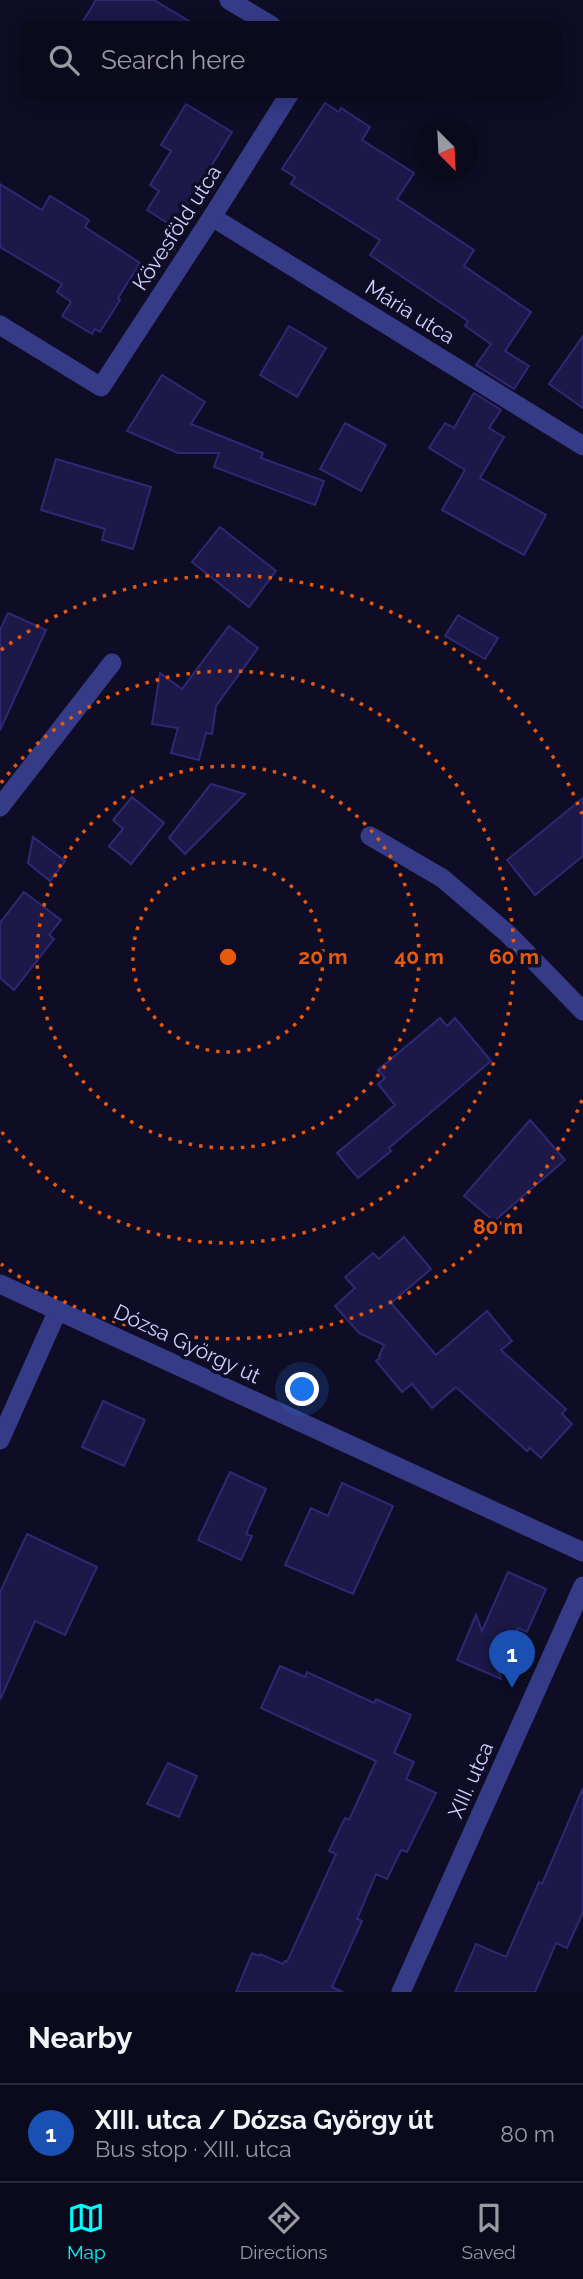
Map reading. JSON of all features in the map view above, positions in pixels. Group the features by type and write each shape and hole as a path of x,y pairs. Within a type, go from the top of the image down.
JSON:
{"street":[{"path":"229,0 264,21"},
{"name":"Kövesföld utca","path":"0,325 101,387 287,98"},
{"name":"Mária utca","path":"212,217 583,446"},
{"path":"0,807 112,663"},
{"path":"370,836 442,878 508,933 583,1011"},
{"name":"Dózsa György út","path":"0,1284 583,1552"},
{"path":"0,1440 58,1310"},
{"name":"XIII. utca","path":"401,1992 583,1586"}],"building":[{"path":"96,0 154,0 189,21 83,21"},
{"path":"325,103 339,112 341,108 370,127 362,140 414,173 397,199 474,250 464,266 531,312 505,351 529,366 514,389 476,365 491,344 465,326 468,321 370,255 380,240 291,184 295,177 282,169"},
{"path":"186,104 232,132 174,227 147,210 159,191 150,185 171,151 161,145"},
{"path":"0,184 42,210 50,196 89,220 85,227 140,263 100,332 95,329 92,334 62,316 71,302 57,292 62,284 0,247"},
{"path":"289,326 326,348 297,397 260,375"},
{"path":"583,336 583,408 549,384"},
{"path":"162,375 205,402 191,424 263,453 261,458 324,481 315,505 214,467 219,453 178,453 127,431"},
{"path":"474,393 501,410 489,428 504,437 480,478 546,515 524,555 442,510 465,470 429,448 445,423 454,428"},
{"path":"345,423 386,445 361,491 320,469"},
{"path":"56,459 151,487 133,549 102,540 105,529 41,510"},
{"path":"220,527 276,571 249,607 192,562"},
{"path":"8,613 46,630 0,730 0,630"},
{"path":"458,615 498,638 485,659 445,636"},
{"path":"229,626 258,648 216,706 212,734 206,733 199,760 171,753 178,728 152,724 160,673 182,689"},
{"path":"211,784 245,794 185,854 169,838"},
{"path":"132,797 164,823 131,864 109,846 123,829 113,820"},
{"path":"583,798 583,856 535,895 507,860"},
{"path":"33,837 65,861 50,881 28,863"},
{"path":"24,892 61,920 49,935 54,939 14,990 0,978 0,923"},
{"path":"440,1018 447,1026 455,1018 491,1061 358,1178 337,1153 395,1105 378,1084 385,1078 378,1070"},
{"path":"530,1120 565,1160 494,1221 464,1196"},
{"path":"404,1237 431,1269 391,1303 436,1355 487,1311 512,1341 501,1350 566,1409 562,1414 572,1424 541,1458 530,1448 527,1451 456,1387 432,1408 412,1384 402,1392 376,1361 380,1358 384,1345 359,1333 335,1306 355,1288 345,1277 373,1253 379,1259"},
{"path":"103,1401 145,1420 124,1466 82,1447"},
{"path":"230,1472 266,1489 246,1534 252,1536 241,1560 198,1540"},
{"path":"342,1483 393,1506 353,1594 285,1565 311,1508 328,1516"},
{"path":"27,1534 97,1567 65,1635 35,1621 0,1700 0,1592"},
{"path":"508,1572 546,1589 527,1632 518,1628 499,1673 501,1679 457,1660 476,1615 482,1631"},
{"path":"280,1666 305,1677 307,1672 374,1703 376,1699 411,1715 394,1753 414,1762 406,1779 436,1793 407,1852 401,1850 387,1879 376,1874 357,1919 362,1921 332,1987 343,1992 236,1992 252,1953 283,1964 287,1962 336,1854 329,1851 345,1818 349,1820 376,1761 261,1708"},
{"path":"168,1763 197,1776 179,1817 147,1804"},
{"path":"583,1788 583,1912 567,1948 556,1943 535,1992 455,1992 476,1944 506,1957 539,1882 542,1884"}],"place":[{"name":"XIII. utca / Dózsa György út","path":"512,1688"}]}
